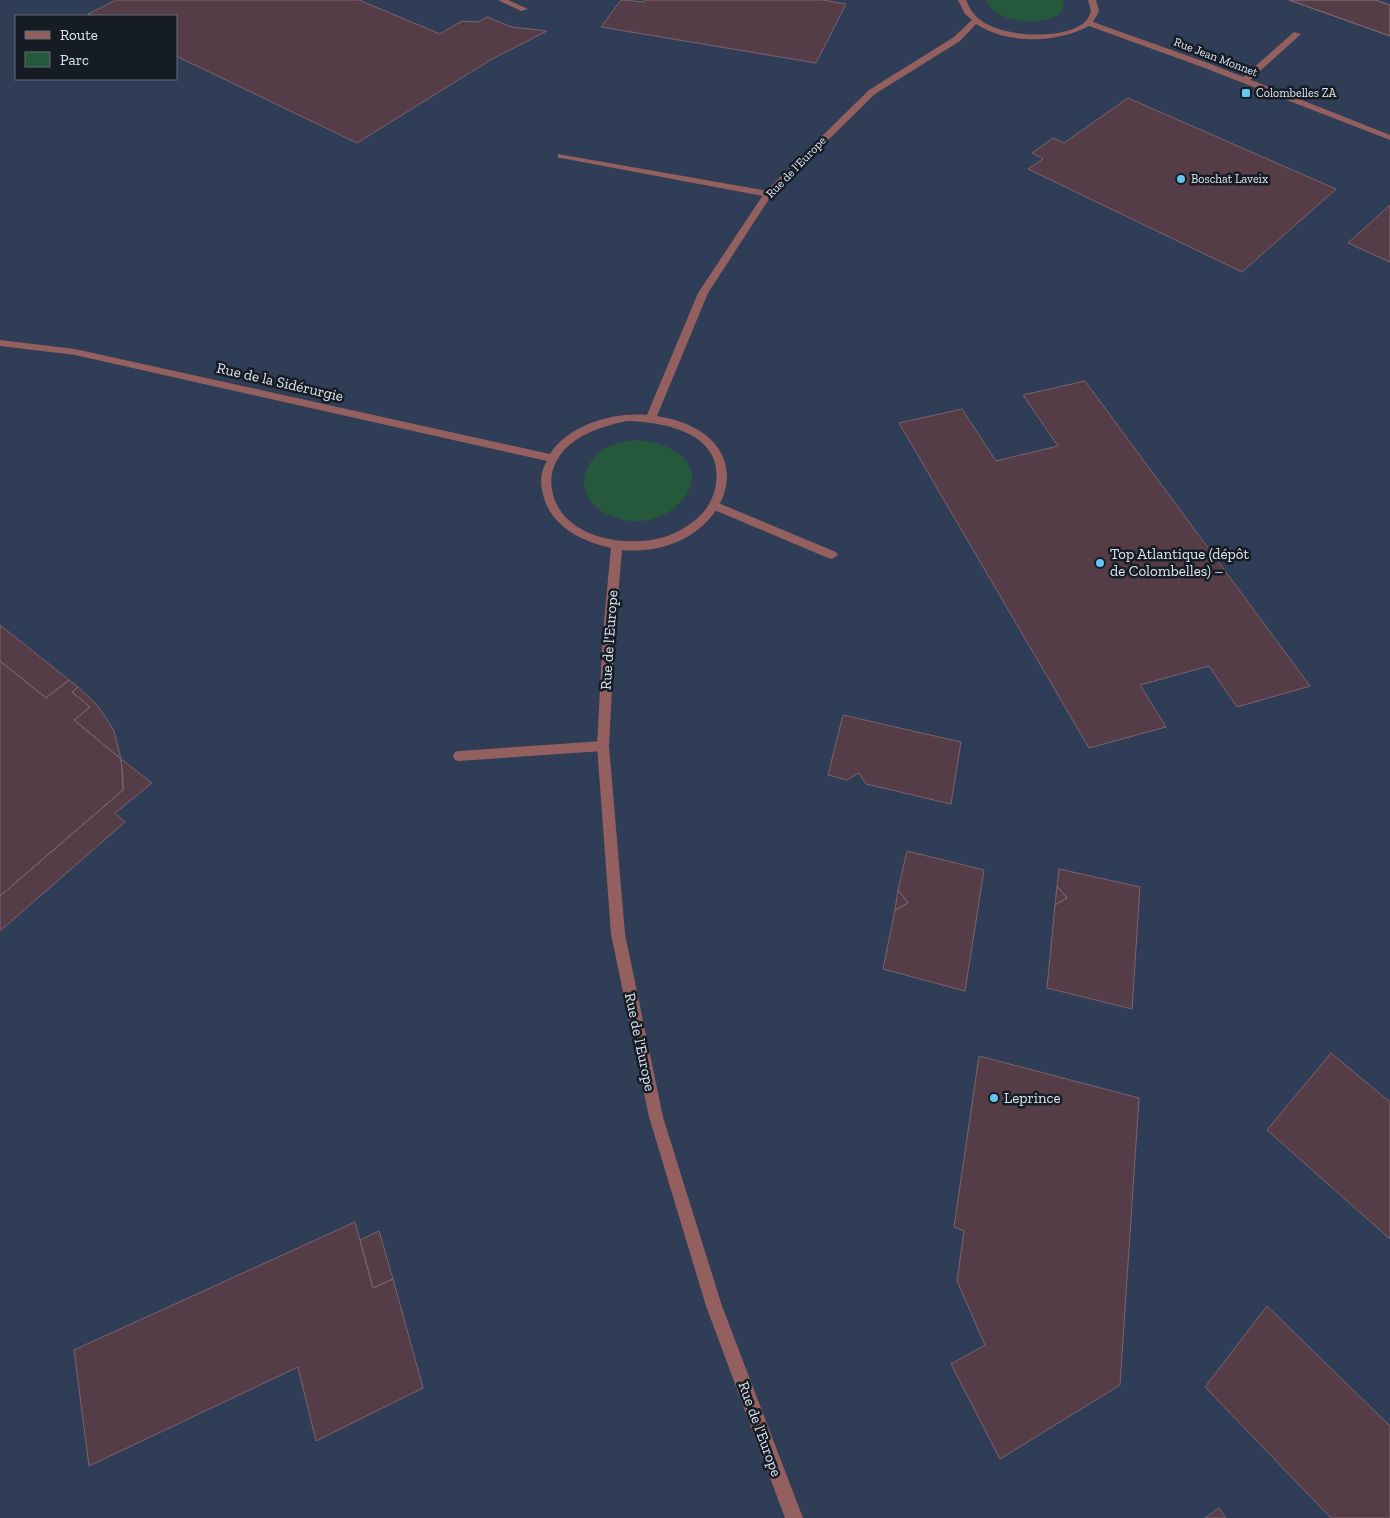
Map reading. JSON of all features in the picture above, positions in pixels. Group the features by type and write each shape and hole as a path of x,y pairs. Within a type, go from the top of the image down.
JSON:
{"street":[{"path":"502,0 524,9"},
{"path":"962,0 964,8 976,20 996,30 1022,36 1049,37 1072,32 1089,23 1095,11 1092,0"},
{"name":"Rue de l'Europe","path":"651,418 703,293 768,194 872,92 957,39 976,20"},
{"name":"Rue Jean Monnet","path":"1089,23 1244,80 1390,138"},
{"path":"1244,80 1297,34"},
{"path":"561,156 768,194"},
{"name":"Rue de la Sidérurgie","path":"0,343 75,352 552,458"},
{"path":"627,417 651,418 676,423 697,434 713,449 722,467 723,486 716,506 700,524 676,538 648,546 617,545 588,538 564,522 549,502 546,480 552,458 565,443 582,430 596,424 627,417"},
{"path":"716,506 832,555"},
{"name":"Rue de l'Europe","path":"617,545 609,632 603,746 618,934 656,1117 714,1306 794,1518"},
{"path":"459,756 603,746"}],"shaded area":[{"path":"0,0 1390,0 1390,1518 0,1518"}],"green space":[{"path":"986,0 1063,0 1063,9 1056,16 1045,20 1016,20 1002,16 992,9"},
{"path":"639,440 671,449 688,463 692,479 686,496 672,510 652,519 628,521 603,512 594,505 588,497 584,480 591,462 606,448 622,442"}],"building":[{"path":"116,0 359,0 440,34 462,21 478,22 487,17 512,27 547,31 492,59 357,143 178,57 178,15 88,14"},
{"path":"621,0 644,2 645,0 822,0 846,4 816,63 601,27"},
{"path":"1289,0 1375,0 1390,5 1390,36"},
{"path":"1289,0 1375,0 1390,5 1390,36"},
{"name":"Boschat Laveix","path":"1128,98 1336,189 1242,272 1028,169 1043,159 1032,153 1053,138 1064,143"},
{"path":"1390,205 1390,262 1348,243"},
{"name":"Top Atlantique (dépôt de Colombelles) –","path":"1085,381 1310,686 1237,707 1209,666 1140,685 1166,727 1089,748 899,423 962,409 996,461 1058,446 1023,395"},
{"path":"0,625 69,680 46,698 0,661"},
{"path":"0,661 46,698 69,680 78,687 72,692 90,707 74,720 121,759 123,790 0,896"},
{"path":"78,687 95,703 114,731 121,759 74,720 90,707 72,692"},
{"path":"843,715 961,742 951,804 866,784 859,773 847,780 828,775"},
{"path":"121,759 152,783 115,813 125,822 0,931 0,896 123,790"},
{"path":"907,851 984,870 965,991 883,969 895,910 908,903 898,890"},
{"path":"1059,869 1140,887 1132,1009 1047,988 1055,905 1067,898 1057,886"},
{"path":"1057,886 1067,898 1055,905"},
{"path":"898,890 908,903 895,910"},
{"path":"1331,1053 1390,1102 1390,1239 1267,1130"},
{"path":"979,1056 1139,1098 1120,1385 1000,1459 951,1364 985,1345 957,1281 964,1231 954,1227"},
{"path":"355,1222 373,1288 393,1279 423,1388 316,1441 298,1367 89,1466 74,1350"},
{"path":"379,1231 393,1279 373,1288 360,1240"},
{"path":"1267,1306 1390,1426 1390,1518 1331,1518 1205,1387"},
{"path":"1219,1508 1226,1518 1205,1518"}],"place":[{"name":"Colombelles ZA","path":"1246,93"},
{"name":"Boschat Laveix","path":"1181,179"},
{"name":"Top Atlantique (dépôt de Colombelles) –","path":"1100,563"},
{"name":"Leprince","path":"994,1098"}]}
